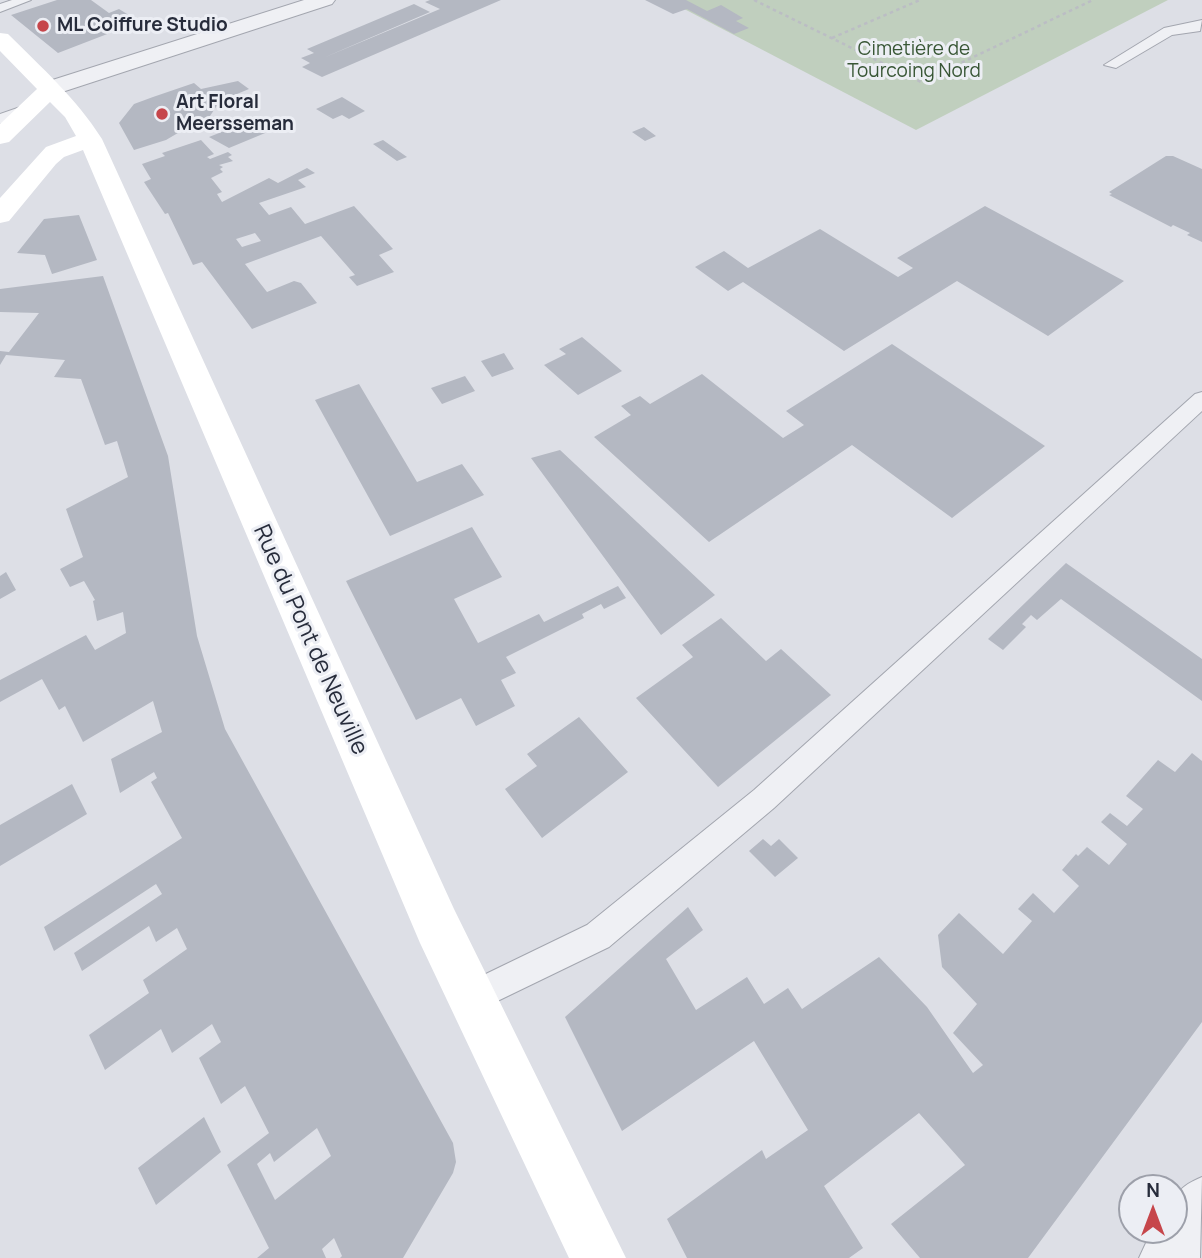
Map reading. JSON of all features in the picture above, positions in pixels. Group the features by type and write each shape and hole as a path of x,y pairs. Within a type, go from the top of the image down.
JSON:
{"street":[{"path":"0,137 26,109 51,88 325,0"},
{"name":"Rue du Pont de Neuville","path":"0,40 74,113 90,139 289,595 472,997 598,1258"},
{"path":"0,215 55,152 90,139"},
{"path":"1167,1258 1202,1205"}],"lane":[{"path":"0,8 25,0"},
{"path":"1111,65 1169,31 1195,28 1202,24"},
{"path":"0,119 26,109"},
{"path":"472,997 598,936 764,799 1202,399"}],"path":[{"path":"754,0 921,82 1093,0"},
{"path":"832,38 920,0"}],"green space":[{"name":"Cimetière de Tourcoing Nord","path":"667,0 1168,0 916,130"}],"building":[{"path":"57,0 91,0 109,13 119,9 140,22 158,18 161,21 130,29 128,26 58,53 11,15"},
{"path":"501,0 322,77 302,67 310,63 301,58 314,53 307,49 414,4 430,12 323,58 440,9 425,2"},
{"path":"645,0 686,0 707,11 721,5 743,18 736,21 749,28 734,34 687,9 673,14"},
{"name":"Art Floral Meersseman","path":"238,81 249,89 220,101 204,125 188,127 166,140 134,150 119,123 134,104 153,97 194,83 201,89"},
{"path":"342,97 365,111 349,119 342,115 333,119 316,109"},
{"path":"252,120 270,131 229,148 209,137"},
{"path":"644,127 656,136 645,141 632,132"},
{"path":"201,140 214,154 207,157 210,159 228,152 232,155 228,157 233,161 219,165 223,167 220,169 223,172 211,178 222,192 217,194 222,202 269,178 278,183 307,168 315,173 298,180 306,187 259,203 269,215 291,207 305,224 354,206 393,249 379,255 394,272 357,286 349,277 355,275 321,236 245,264 267,292 294,281 301,283 317,303 252,329 202,262 193,265 168,213 165,214 144,182 151,179 142,164 165,156 162,153","holes":["255,233 261,241 242,247 236,239"]},
{"path":"383,140 407,157 397,161 373,144"},
{"path":"1166,156 1173,156 1202,169 1202,242 1187,235 1190,233 1173,225 1171,227 1109,195 1112,194 1109,192"},
{"path":"985,206 1124,281 1048,336 957,281 844,351 743,282 728,291 695,267 724,251 748,268 820,229 898,277 913,268 897,258"},
{"path":"79,215 97,260 52,274 45,255 17,253 44,219"},
{"path":"103,276 168,456 197,636 225,729 453,1143 456,1162 453,1173 403,1258 340,1258 342,1256 334,1238 322,1249 326,1258 257,1258 269,1248 227,1165 269,1133 245,1086 221,1104 199,1058 221,1042 212,1024 172,1053 161,1029 105,1070 89,1035 149,993 143,980 187,949 177,928 156,942 149,926 82,971 74,953 162,894 156,884 54,951 44,927 182,838 151,782 157,778 154,772 120,793 111,759 162,732 153,701 83,742 65,706 59,710 42,679 0,702 0,680 86,635 95,650 126,633 123,612 97,621 95,600 84,581 70,587 60,569 83,557 66,509 128,477 117,441 105,445 81,379 54,377 65,360 6,355 0,365 0,351 9,352 39,313 0,312 0,289","holes":["317,1128 331,1156 275,1200 257,1164 270,1153 274,1162"]},
{"path":"582,337 622,371 578,395 544,365 566,354 559,349"},
{"path":"892,344 1045,446 952,518 852,445 709,542 594,437 631,415 621,406 640,396 650,404 702,374 783,438 804,425 786,411"},
{"path":"504,353 514,369 492,377 481,361"},
{"path":"465,376 475,391 442,404 431,388"},
{"path":"359,384 417,482 462,464 484,495 390,536 315,400"},
{"path":"560,450 715,595 661,635 531,458"},
{"path":"472,527 502,577 454,599 478,643 539,614 544,622 618,586 626,598 604,609 601,604 582,614 584,618 506,657 516,673 501,680 515,706 476,726 461,698 416,720 346,581"},
{"path":"1066,563 1202,659 1202,701 1061,599 1037,620 1031,615 1022,624 1026,627 1003,650 988,639"},
{"path":"6,572 16,590 0,599 0,576"},
{"path":"721,618 766,661 781,649 831,695 718,787 636,698 693,657 682,645"},
{"path":"579,717 628,772 542,838 505,789 537,766 527,754"},
{"path":"1192,753 1202,761 1202,1022 1028,1258 920,1258 891,1224 965,1165 919,1113 824,1186 863,1248 849,1258 687,1258 667,1219 762,1150 766,1159 808,1130 754,1041 622,1131 565,1017 688,907 703,930 666,959 696,1010 747,977 764,1004 788,988 802,1009 879,957 927,1007 973,1073 983,1065 953,1033 977,1004 942,967 938,935 959,913 1003,954 1032,921 1018,909 1033,893 1054,913 1079,886 1062,870 1076,854 1078,856 1087,847 1109,865 1127,844 1101,822 1110,813 1127,826 1143,809 1126,796 1158,760 1175,772"},
{"path":"72,784 87,814 0,866 0,825"},
{"path":"763,839 771,846 779,839 798,858 775,877 749,851"},
{"path":"204,1117 221,1152 156,1205 138,1168"}],"place":[{"name":"ML Coiffure Studio","path":"43,26"},
{"name":"Art Floral Meersseman","path":"162,114"}]}
